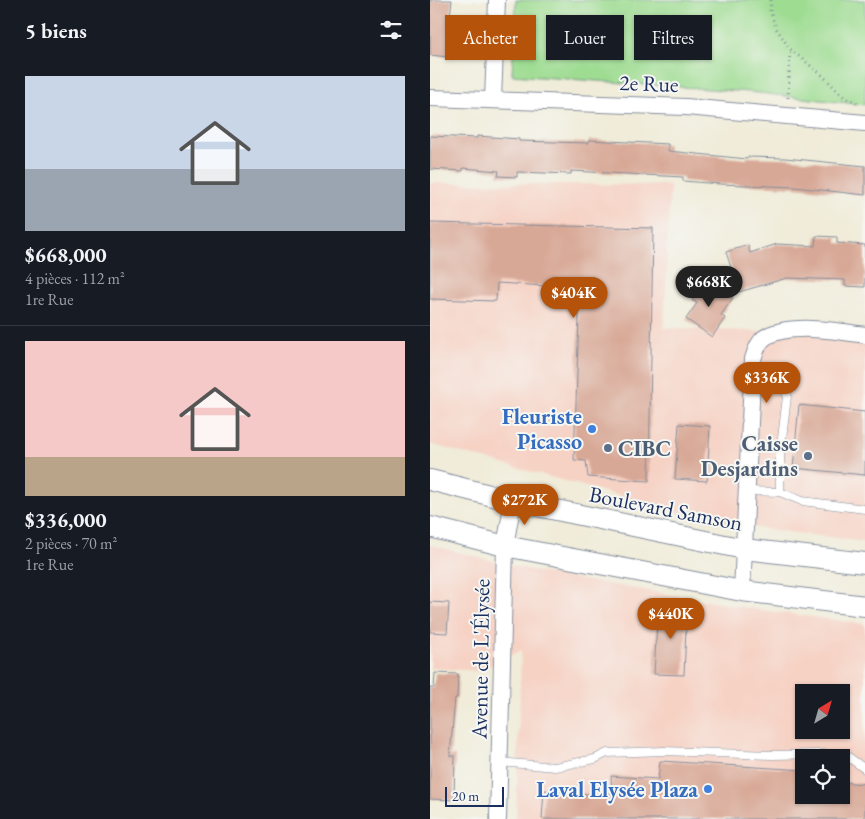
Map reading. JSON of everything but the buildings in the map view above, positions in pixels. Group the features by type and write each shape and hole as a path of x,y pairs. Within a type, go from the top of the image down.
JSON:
{"street":[{"path":"493,99 497,0"},
{"name":"2e Rue","path":"430,98 686,107 865,123"},
{"path":"742,591 753,359 757,348 763,339 778,331 825,328 865,335"},
{"name":"Boulevard Samson","path":"430,480 513,502 744,549 865,563"},
{"name":"Avenue de L'Élysée","path":"498,819 505,546 513,502"},
{"path":"430,526 505,546 742,591 865,606"}],"lane":[{"path":"752,384 788,388 780,455 780,492"},
{"path":"747,491 780,492 802,501 865,509"},
{"path":"500,762 555,767 594,759 607,753 664,751 772,755 823,754 847,756 865,769"}],"path":[{"path":"771,0 770,11 776,28 790,49 822,75 844,97 863,107"},
{"path":"788,98 790,49"}],"shaded area":[{"path":"430,183 670,185 664,328 865,335 865,542 714,522 430,444"},
{"path":"430,545 538,572 754,609 865,624 865,819 516,819 521,650 480,671 430,668"}],"green space":[{"path":"516,0 865,0 865,105 750,92 512,75 513,60 536,60 536,15 515,15"}],"place":[{"name":"Fleuriste Picasso","path":"592,429"},
{"name":"CIBC","path":"608,448"},
{"name":"Caisse Desjardins","path":"808,456"},
{"name":"Laval Elysée Plaza","path":"708,789"}]}
